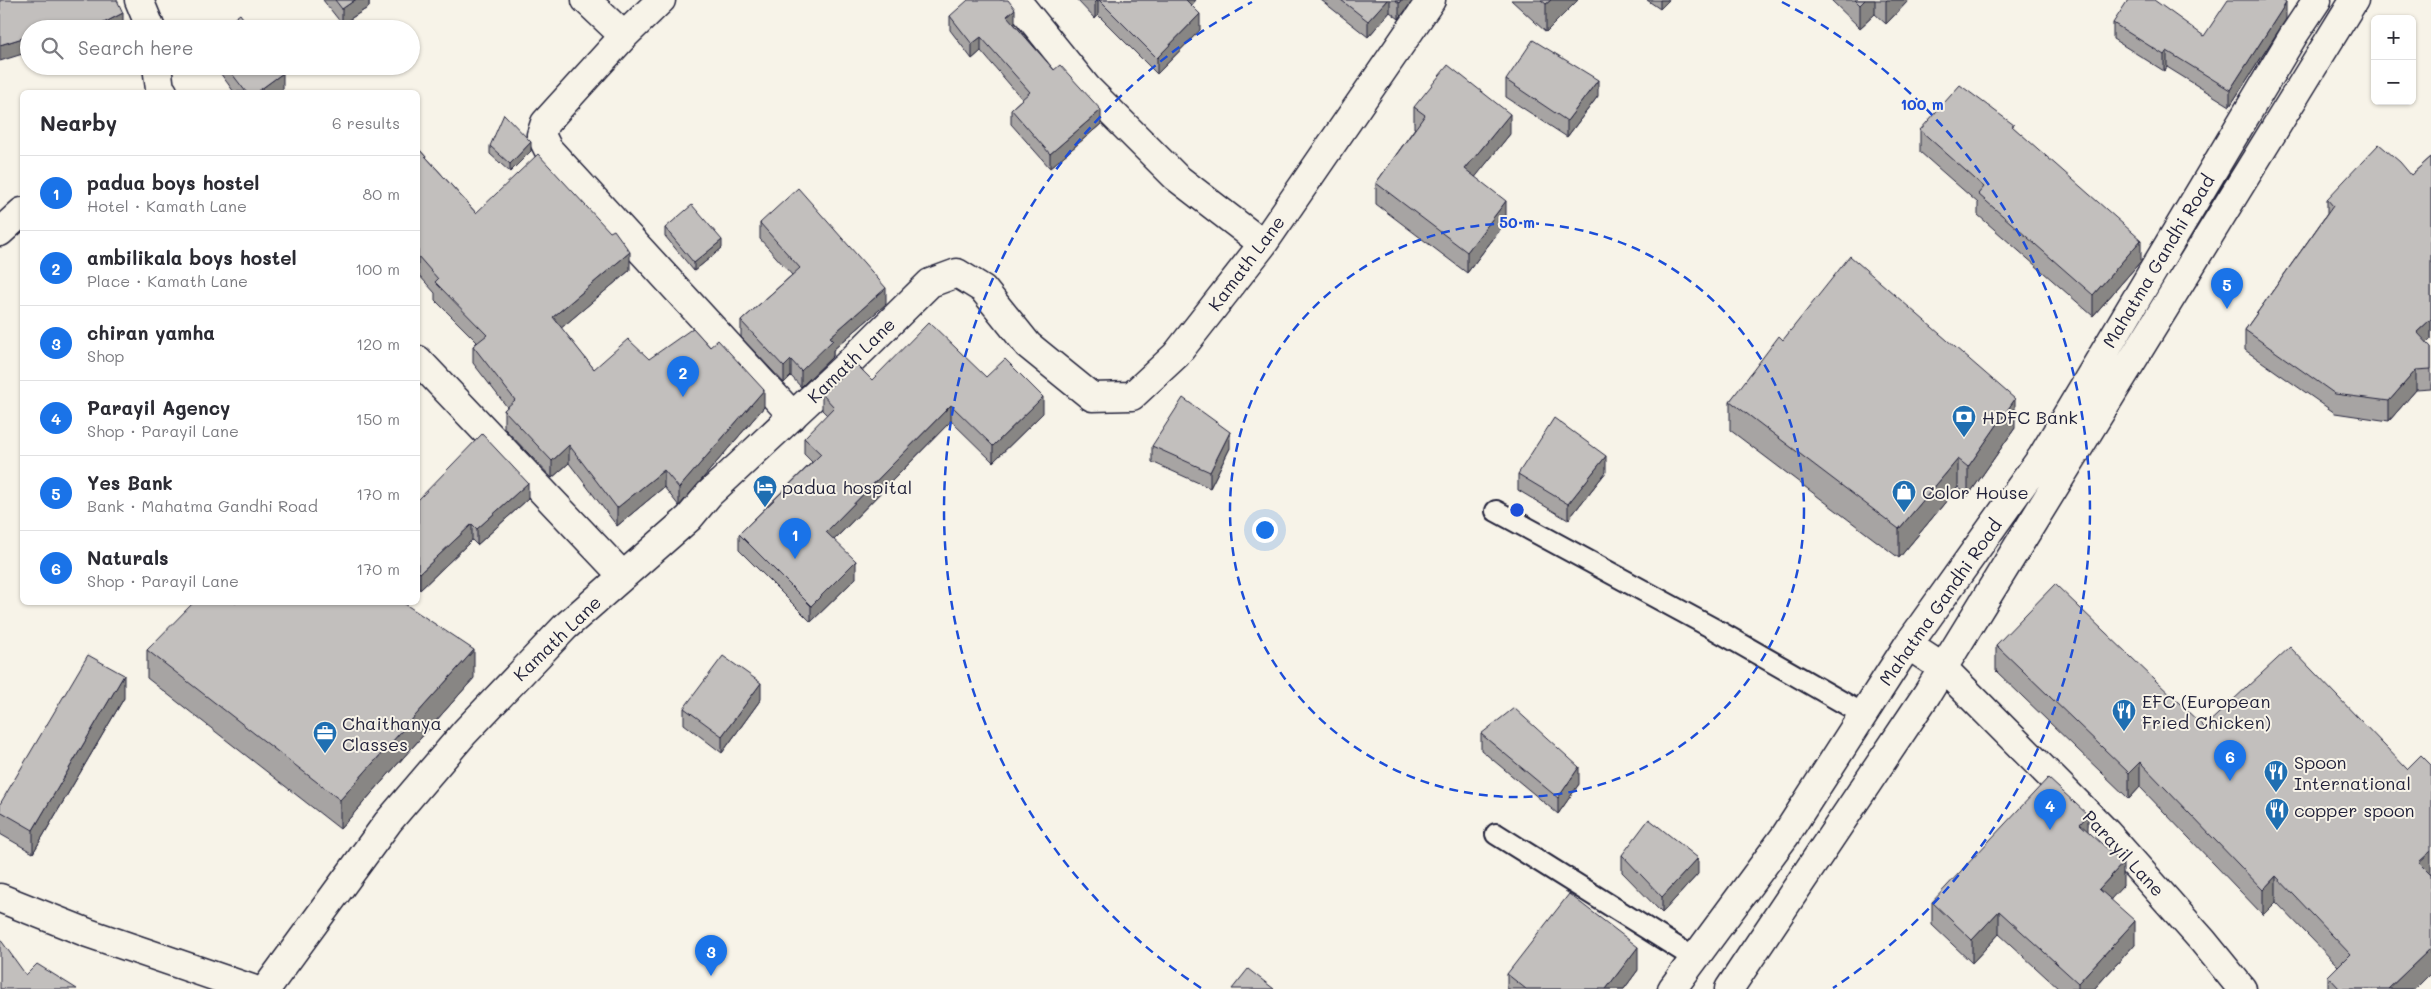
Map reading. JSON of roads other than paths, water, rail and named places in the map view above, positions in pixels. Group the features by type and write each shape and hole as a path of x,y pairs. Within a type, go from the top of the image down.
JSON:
{"main road":[{"path":"139,0 147,20"},
{"path":"586,0 624,36"},
{"path":"661,0 624,36 545,123 542,135 548,149 793,416"},
{"path":"1016,0 1087,88 1176,177 1263,244"},
{"name":"Kamath Lane","path":"266,989 388,822 464,732 565,627 689,518 709,494 793,416 930,282 957,273 982,289 1028,346 1092,397 1132,396 1176,355 1263,244 1431,0"},
{"name":"Mahatma Gandhi Road","path":"1672,989 1785,836 1908,645 2042,457 2293,36 2317,0"},
{"name":"Mahatma Gandhi Road","path":"1728,989 1943,668 2354,0"},
{"path":"0,232 20,214"},
{"path":"420,362 623,576"},
{"name":"Parayil Lane","path":"1908,645 1943,668 2107,833 2203,941 2242,989"},
{"path":"0,898 88,933 252,989"}],"lane":[{"path":"1496,511 1718,631 1863,714"},
{"path":"1496,834 1694,958"}],"place":[{"name":"Yes Bank","path":"2227,309"},
{"name":"ambilikala boys hostel","path":"683,397"},
{"name":"HDFC Bank","path":"1964,438"},
{"name":"padua hospital","path":"765,508"},
{"name":"Color House","path":"1904,513"},
{"name":"padua boys hostel","path":"795,559"},
{"name":"EFC (European Fried Chicken)","path":"2124,732"},
{"name":"Chaithanya Classes","path":"325,754"},
{"name":"Naturals","path":"2230,781"},
{"name":"Spoon International","path":"2276,793"},
{"name":"Parayil Agency","path":"2050,830"},
{"name":"copper spoon","path":"2277,831"},
{"name":"chiran yamha","path":"711,976"}]}
